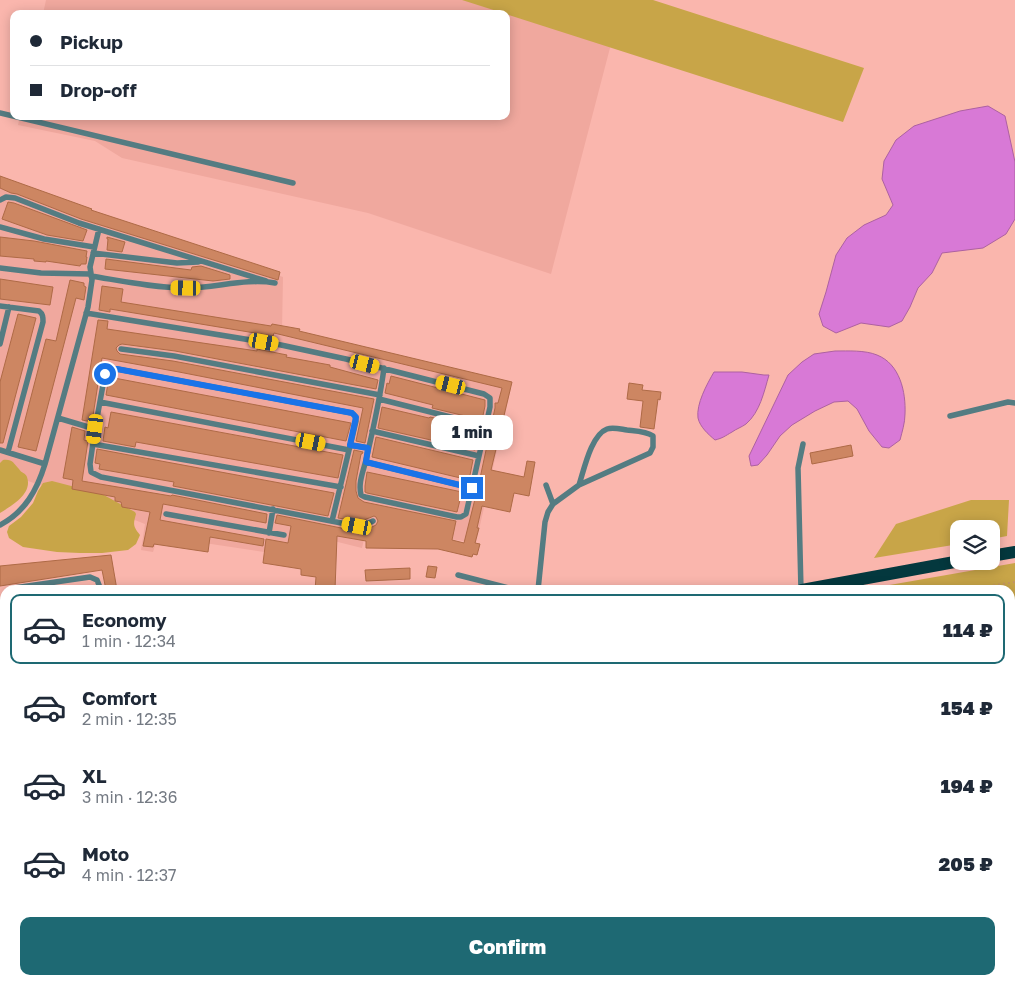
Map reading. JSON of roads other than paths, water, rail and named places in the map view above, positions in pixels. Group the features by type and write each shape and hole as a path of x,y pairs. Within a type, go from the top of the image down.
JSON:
{"main road":[{"path":"1000,554 1015,552"},
{"path":"829,585 950,563"}],"lane":[{"path":"29,120 293,183"},
{"path":"0,200 6,197 15,198 98,229 266,282"},
{"path":"0,227 94,250 177,263 203,262"},
{"path":"0,525 21,510 30,499 40,480 86,313 90,292 90,267 98,229"},
{"path":"0,268 42,273 91,275 171,288 200,288 255,281 274,283"},
{"path":"0,306 39,312 43,316 8,452"},
{"path":"0,344 9,307"},
{"path":"86,313 281,345 384,368 488,396 491,402 486,426 466,514 461,517 365,498 361,495 361,474 366,462 380,397 384,368"},
{"path":"121,348 194,360 380,397 486,426"},
{"path":"332,521 356,417 352,413 117,369 108,370 105,374 95,429 91,472 111,478 332,521 362,526 373,521"},
{"path":"100,402 350,447 368,448"},
{"path":"950,416 1008,402 1015,403"},
{"path":"58,418 95,429"},
{"path":"539,585 545,522 553,504 580,485 650,453 653,447 654,436 646,432 615,428 602,431 596,438 590,452 580,485"},
{"path":"372,431 479,456"},
{"path":"93,444 341,487"},
{"path":"802,444 798,468 802,585"},
{"path":"0,450 45,464"},
{"path":"366,462 472,488"},
{"path":"546,485 553,504"},
{"path":"269,533 273,510"},
{"path":"166,514 284,535"},
{"path":"458,575 497,585"},
{"path":"35,585 90,577 97,580 99,585"}]}
